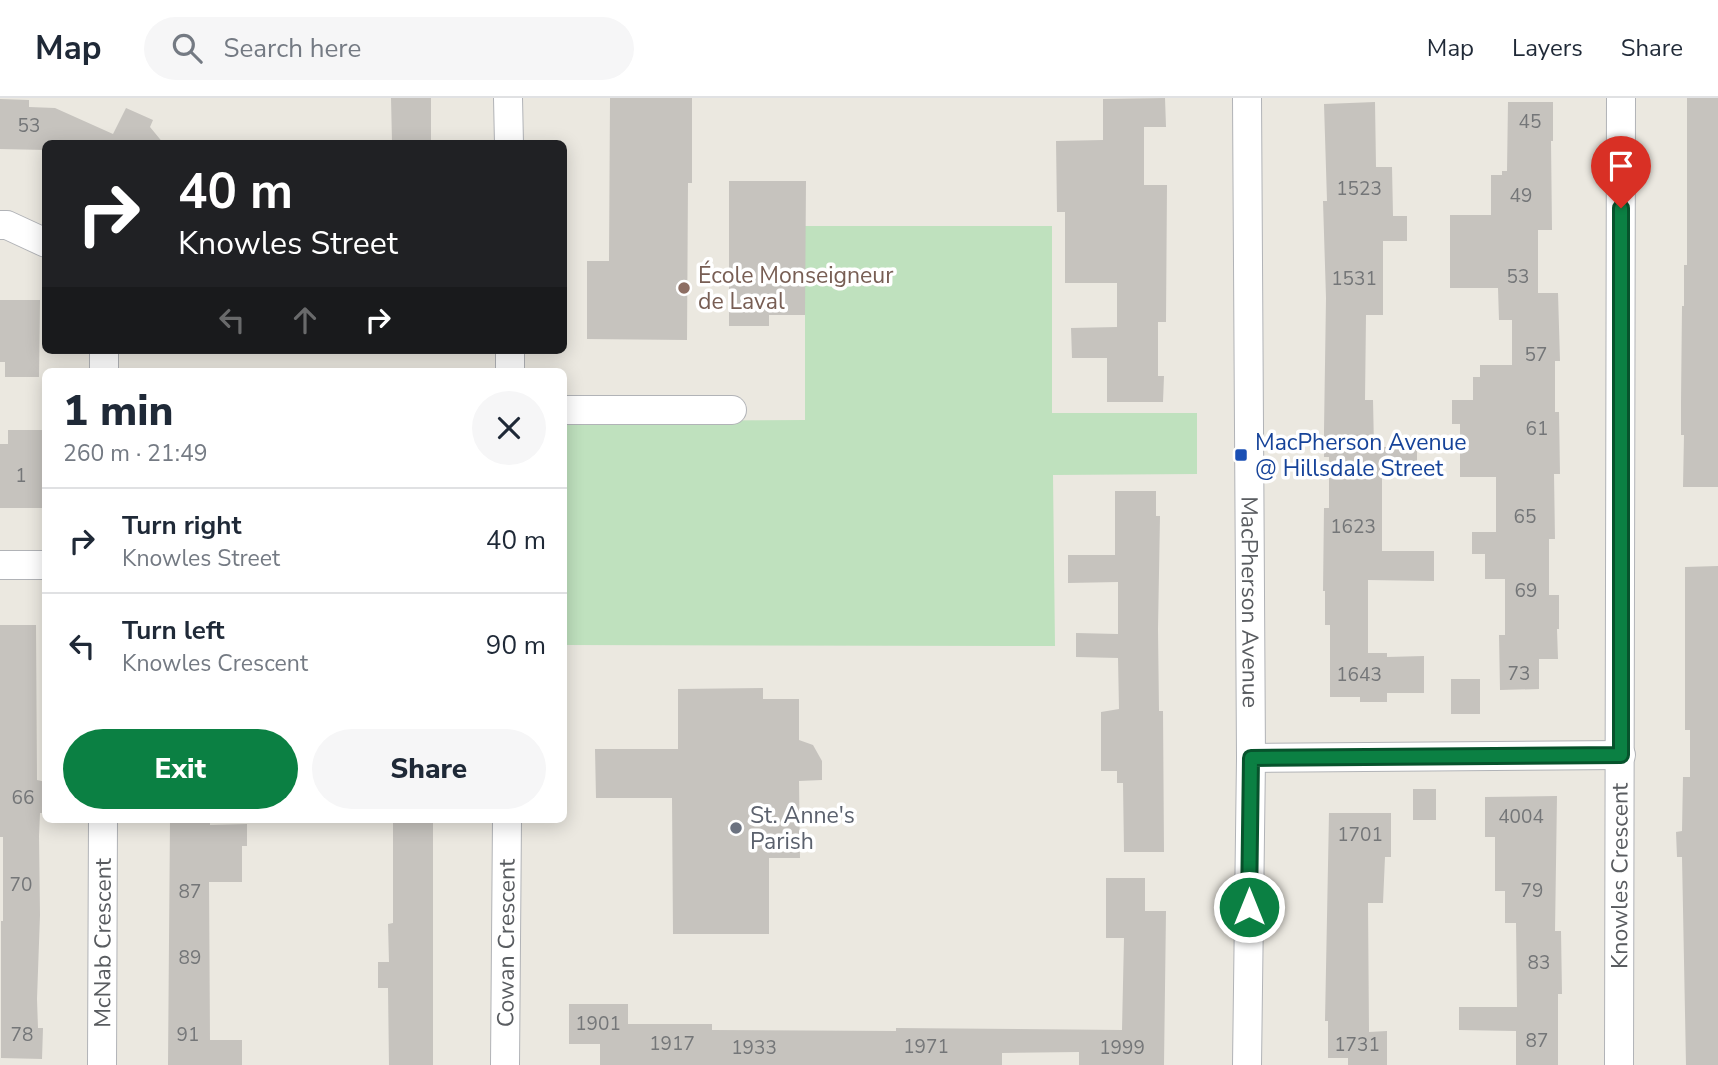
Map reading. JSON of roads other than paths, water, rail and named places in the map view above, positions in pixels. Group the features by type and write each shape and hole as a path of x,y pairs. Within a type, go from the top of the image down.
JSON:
{"street":[{"path":"508,98 509,140"},
{"name":"MacPherson Avenue","path":"1247,98 1251,758 1247,1065"},
{"name":"Knowles Crescent","path":"1619,1065 1621,98"},
{"path":"0,225 7,225 42,241"},
{"path":"567,410 732,410"},
{"path":"0,565 42,565"},
{"path":"1251,758 1621,755"},
{"name":"McNab Crescent","path":"102,1065 103,823"},
{"name":"Cowan Crescent","path":"505,1065 507,823"}],"place":[{"name":"École Monseigneur de Laval","path":"684,288"},
{"name":"MacPherson Avenue @ Hillsdale Street","path":"1241,455"},
{"name":"St. Anne's Parish","path":"736,828"}]}
